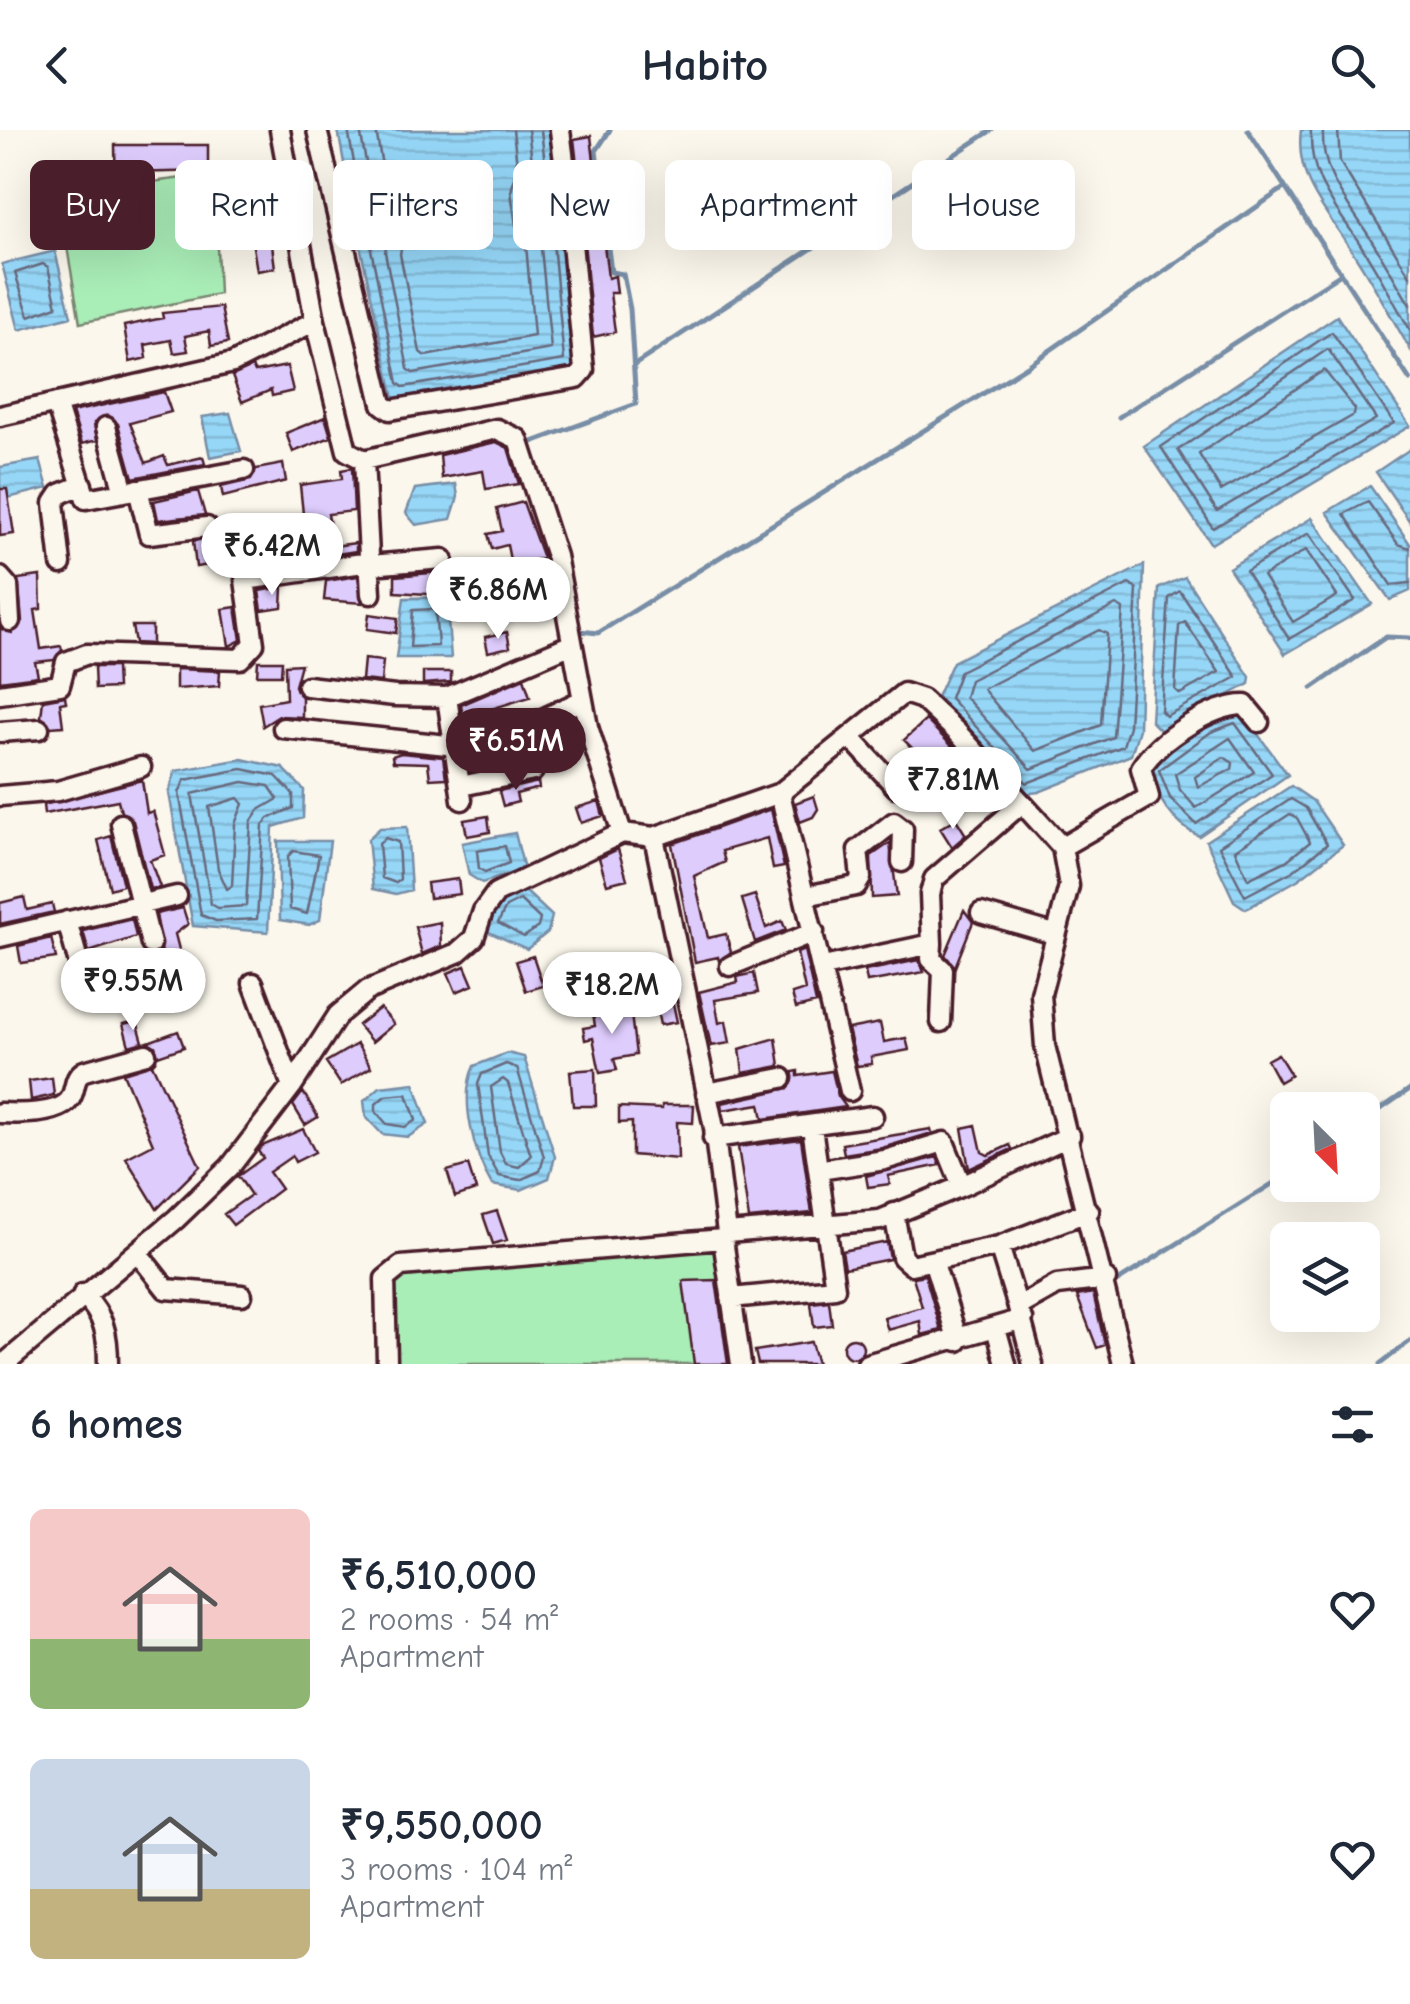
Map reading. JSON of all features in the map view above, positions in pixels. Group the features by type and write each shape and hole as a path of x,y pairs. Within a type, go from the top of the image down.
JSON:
{"street":[{"path":"280,130 315,320 347,451 364,460 498,429 518,440 556,556 582,700 622,833"},
{"path":"318,130 382,404 390,410 577,378 584,370 573,250"},
{"path":"560,130 564,160"},
{"path":"0,416 233,362 315,320"},
{"path":"56,404 86,499 244,470"},
{"path":"106,427 148,534 207,527"},
{"path":"364,460 371,594"},
{"path":"61,564 54,503 60,494 82,486"},
{"path":"0,694 58,686 66,662 73,656 240,658 254,644 246,580 442,559"},
{"path":"0,577 8,586 10,621"},
{"path":"307,686 395,696 448,696 570,645"},
{"path":"4,1364 230,1167 292,1086 338,1015 368,990 457,953 474,938 483,911 496,893 622,833 654,837 780,793 904,694 922,698 1062,847 1068,886 1041,994 1044,1046 1106,1279 1123,1364"},
{"path":"448,696 461,793 533,771"},
{"path":"283,728 457,746 505,737 582,700"},
{"path":"1062,847 1149,796 1141,768 1151,752 1227,705 1245,705 1259,722"},
{"path":"0,732 39,728"},
{"path":"850,736 896,787"},
{"path":"0,796 58,790 141,766"},
{"path":"780,793 850,1091"},
{"path":"941,1022 943,970 931,960 930,894 934,879 1022,803"},
{"path":"805,896 856,886 861,878 858,850 894,822 903,828 902,862"},
{"path":"121,824 152,944"},
{"path":"654,837 714,1138 741,1364"},
{"path":"0,937 177,896"},
{"path":"981,913 1054,934"},
{"path":"67,921 89,1000"},
{"path":"730,966 814,932"},
{"path":"823,967 932,944"},
{"path":"253,983 292,1086"},
{"path":"0,1113 60,1107 71,1097 77,1076 84,1071 146,1054"},
{"path":"706,1093 782,1078"},
{"path":"714,1138 873,1116"},
{"path":"731,1298 834,1288 812,1127"},
{"path":"386,1362 385,1279 401,1266 880,1220 1070,1136"},
{"path":"818,1170 885,1160 944,1142 962,1186"},
{"path":"894,1213 906,1262 934,1263 999,1246 1089,1211"},
{"path":"999,1246 1034,1364"},
{"path":"136,1252 166,1289 242,1295"},
{"path":"934,1263 958,1340"},
{"path":"867,1364 996,1328 1057,1285 1106,1279"},
{"path":"82,1294 102,1314 108,1332 108,1364"},
{"path":"996,1328 1006,1364"}],"green space":[{"path":"175,179 175,250 217,250 219,294 80,323 68,250 155,250 155,182"},
{"path":"720,1243 737,1364 396,1364 396,1273"}],"water":[{"path":"338,130 550,130 554,160 513,160 513,250 564,250 575,365 569,371 394,399 361,250 493,250 493,160 343,160"},
{"path":"1301,130 1410,130 1410,349 1312,190 1302,162"},
{"path":"55,251 71,316 19,330 2,264"},
{"path":"1337,316 1410,426 1211,544 1144,446"},
{"path":"230,413 241,451 210,457 202,417"},
{"path":"1410,449 1410,522 1376,472"},
{"path":"40,460 48,488 0,500 0,467"},
{"path":"456,484 458,497 451,519 416,525 406,513 415,489"},
{"path":"1370,486 1410,544 1410,591 1390,600 1327,512"},
{"path":"1312,518 1372,604 1285,654 1229,568"},
{"path":"1144,565 1139,729 1131,755 1039,792 1023,794 936,699 953,662"},
{"path":"1185,577 1250,677 1249,684 1161,731 1151,721 1159,588"},
{"path":"446,597 451,658 396,658 404,598"},
{"path":"1240,710 1288,775 1199,836 1172,816 1144,767 1206,723"},
{"path":"242,759 283,768 304,790 303,818 273,827 268,932 193,926 169,793 175,771"},
{"path":"1291,786 1313,801 1343,845 1299,879 1246,909 1234,901 1206,841"},
{"path":"407,827 411,890 396,894 373,889 368,839 380,828"},
{"path":"515,833 524,869 482,883 469,875 462,843"},
{"path":"278,841 330,841 320,920 309,925 280,920"},
{"path":"521,887 552,916 548,932 527,949 484,930 499,899"},
{"path":"507,1053 524,1057 555,1157 549,1178 521,1190 492,1185 474,1143 468,1110 474,1066"},
{"path":"414,1083 428,1124 408,1137 382,1134 366,1117 364,1101 380,1087"}],"building":[{"path":"591,136 594,160 576,160 574,139"},
{"path":"115,145 208,145 208,160 175,160 175,172 155,172 155,160 115,160"},
{"path":"254,250 273,250 275,268 257,271"},
{"path":"585,250 605,250 608,278 615,276 617,293 610,293 615,332 593,337"},
{"path":"221,307 228,343 211,346 209,331 185,336 188,351 174,353 171,340 145,345 147,358 130,362 124,326 163,318 162,313"},
{"path":"287,366 293,391 272,396 271,390 242,402 232,376 252,367 255,372"},
{"path":"164,392 171,412 130,423 146,463 164,456 168,465 203,457 205,464 133,478 118,424 108,415 94,423 97,440 82,444 72,412"},
{"path":"325,417 331,437 293,452 286,433"},
{"path":"496,442 508,448 519,484 486,489 483,471 442,478 440,455"},
{"path":"283,464 286,481 223,497 221,487 251,480 256,469"},
{"path":"352,468 354,511 328,514 333,546 356,543 356,551 299,560 295,535 305,533 300,485 342,479 341,470"},
{"path":"0,489 7,489 14,534 0,536"},
{"path":"198,491 205,515 158,520 154,501"},
{"path":"523,502 543,558 511,565 507,545 492,549 488,534 502,531 497,509"},
{"path":"211,538 216,564 196,567 193,541"},
{"path":"273,543 276,563 242,568 238,549"},
{"path":"443,572 444,595 395,592 395,576"},
{"path":"40,576 41,609 35,610 41,649 61,646 62,650 54,660 35,662 38,676 0,681 0,628 12,633 22,621 18,579"},
{"path":"358,576 362,603 324,600 326,581"},
{"path":"544,585 547,600 522,605 520,590"},
{"path":"283,587 282,607 262,610 259,591"},
{"path":"236,607 241,640 229,646 223,609"},
{"path":"369,614 398,618 396,633 367,629"},
{"path":"132,626 152,626 152,644 135,643"},
{"path":"507,632 510,647 488,652 485,637"},
{"path":"364,659 383,661 381,682 362,680"},
{"path":"258,661 282,661 281,675 257,675"},
{"path":"301,664 295,686 302,697 302,717 279,716 263,726 259,704 286,699 285,665"},
{"path":"94,667 116,667 117,688 95,689"},
{"path":"176,669 220,671 219,686 176,689"},
{"path":"423,672 451,672 451,682 423,684"},
{"path":"524,678 530,697 481,712 484,728 465,732 461,705"},
{"path":"65,696 66,702 60,703 63,726 51,727 41,717 43,700"},
{"path":"926,720 963,757 911,803 905,796 908,783 898,770 918,754 904,740"},
{"path":"515,743 523,743 529,753 523,763 515,763 509,757 509,749"},
{"path":"401,753 443,757 446,778 430,779 428,763 393,762 392,756"},
{"path":"980,779 988,793 964,807 956,794"},
{"path":"142,780 147,813 153,811 165,855 150,860 160,887 150,889 133,821 121,812 118,800 44,814 43,805"},
{"path":"538,782 539,788 516,794 518,802 503,806 499,791"},
{"path":"814,796 818,809 813,817 800,822 795,803"},
{"path":"599,801 603,816 581,823 576,808"},
{"path":"771,809 784,867 773,869 767,838 722,851 725,862 694,876 708,938 726,934 731,952 719,961 718,957 695,962 672,844"},
{"path":"488,816 490,832 467,836 464,820"},
{"path":"956,819 966,835 952,847 940,828"},
{"path":"111,836 123,885 110,889 98,840"},
{"path":"890,843 897,896 872,898 871,856"},
{"path":"618,849 627,879 607,884 599,858"},
{"path":"458,879 460,894 429,898 427,883"},
{"path":"755,895 766,928 782,921 786,930 755,942 742,899"},
{"path":"24,897 27,910 52,904 54,912 0,924 0,903"},
{"path":"183,908 188,924 175,934 184,969 165,974 156,914"},
{"path":"964,910 973,922 955,967 945,955"},
{"path":"132,919 136,937 89,952 83,931"},
{"path":"440,922 441,946 422,954 415,927"},
{"path":"51,938 56,958 21,963 18,946"},
{"path":"804,950 816,1003 796,1008 792,994 805,990 797,953"},
{"path":"533,956 543,986 526,991 516,961"},
{"path":"919,960 924,972 867,982 865,971"},
{"path":"465,966 473,985 456,992 448,973"},
{"path":"754,973 758,993 715,1000 719,1023 726,1021 730,1043 711,1046 699,992 738,982 737,977"},
{"path":"633,981 634,988 668,981 677,1022 660,1025 654,996 621,1003 617,984"},
{"path":"630,1006 636,1055 614,1059 617,1070 600,1073 593,1038 585,1040 583,1028 595,1026 593,1013"},
{"path":"380,1008 394,1024 372,1042 358,1025"},
{"path":"137,1021 143,1042 129,1046 123,1024"},
{"path":"880,1023 884,1042 906,1038 909,1050 871,1057 872,1064 857,1066 848,1029"},
{"path":"178,1031 184,1047 158,1056 155,1046 148,1042"},
{"path":"776,1038 780,1066 743,1073 740,1049"},
{"path":"357,1044 371,1067 341,1085 326,1062"},
{"path":"1278,1054 1291,1075 1279,1082 1267,1060"},
{"path":"152,1064 200,1166 157,1209 126,1158 153,1144 123,1073"},
{"path":"595,1069 596,1106 573,1106 570,1071"},
{"path":"798,1071 798,1076 832,1071 838,1096 846,1107 763,1119 760,1104 723,1110 722,1103 789,1088 793,1072"},
{"path":"52,1078 54,1095 31,1100 29,1081"},
{"path":"303,1092 318,1117 305,1125 293,1105"},
{"path":"662,1105 694,1105 693,1123 677,1122 678,1159 632,1155 632,1122 619,1123 619,1107 662,1109"},
{"path":"976,1125 982,1152 988,1155 1010,1145 1012,1149 969,1169 962,1128"},
{"path":"303,1129 315,1152 295,1162 292,1156 269,1172 281,1189 233,1225 224,1214 251,1195 238,1176 263,1158 258,1151 262,1146"},
{"path":"931,1129 932,1133 882,1148 844,1154 842,1144"},
{"path":"801,1139 812,1213 749,1219 738,1147"},
{"path":"937,1157 940,1165 888,1176 890,1184 868,1187 866,1176"},
{"path":"468,1165 476,1190 455,1197 447,1171"},
{"path":"497,1211 507,1240 493,1244 483,1215"},
{"path":"887,1242 890,1259 845,1268 842,1251"},
{"path":"925,1275 941,1330 922,1335 920,1321 888,1330 884,1318 922,1307 913,1277"},
{"path":"716,1280 728,1364 694,1364 683,1281"},
{"path":"1093,1293 1105,1345 1097,1348 1077,1296"},
{"path":"829,1301 832,1325 814,1327 811,1303"},
{"path":"853,1338 863,1348 853,1358 843,1348"},
{"path":"811,1342 817,1364 758,1364 755,1351"}],"waterway":[{"path":"524,445 636,404 630,309 623,274 611,272 596,151 610,130"},
{"path":"636,364 992,130"},
{"path":"1248,130 1410,380"},
{"path":"566,564 580,631 598,633 1029,365 1284,188"},
{"path":"1119,417 1341,274"},
{"path":"1312,688 1386,637 1410,638"},
{"path":"1380,1110 1410,1089"},
{"path":"1113,1284 1270,1185"},
{"path":"1380,1364 1410,1341"}]}
